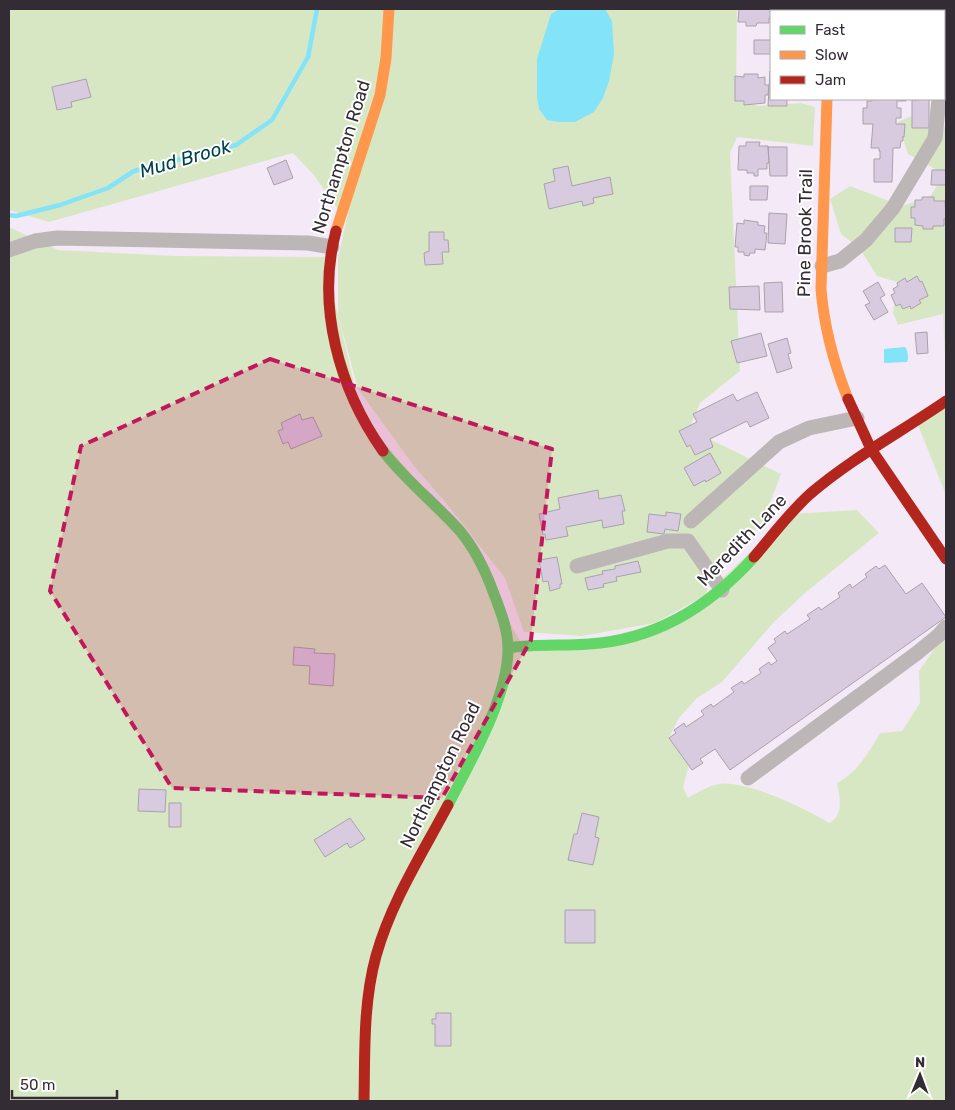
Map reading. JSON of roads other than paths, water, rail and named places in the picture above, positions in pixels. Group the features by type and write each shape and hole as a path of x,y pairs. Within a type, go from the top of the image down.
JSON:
{"street":[{"name":"Northampton Road","path":"364,1101 367,1009 373,965 381,938 391,912 480,742 501,687 506,670 508,648 500,609 478,556 455,525 393,466 374,438 362,416 334,336 330,313 329,277 332,247 340,212 378,105 388,43 389,9"},
{"name":"Pine Brook Trail","path":"827,100 821,289 823,311 836,368 847,398 872,449"},
{"path":"822,266 840,261 866,240 892,208 934,138 939,100"},
{"path":"9,250 35,241 57,238 308,244 332,247"},
{"name":"Meredith Lane","path":"508,648 610,642 661,627 683,616 710,600 722,590 752,560 797,507 817,488 872,449 946,401"},
{"path":"691,521 778,442 809,428 857,418"},
{"path":"872,449 946,559"},
{"path":"577,566 668,541 688,541 722,590"},
{"path":"748,778 918,652 946,627"}],"water":[{"path":"559,9 605,9 612,21 614,54 609,81 603,98 594,112 575,122 547,120 539,109 537,97 537,59 551,14"},
{"path":"905,347 908,354 907,362 884,363 884,349"}],"waterway":[{"name":"Mud Brook","path":"9,215 16,216 60,205 108,188 134,171 236,145 272,120 308,57 317,9"}]}
